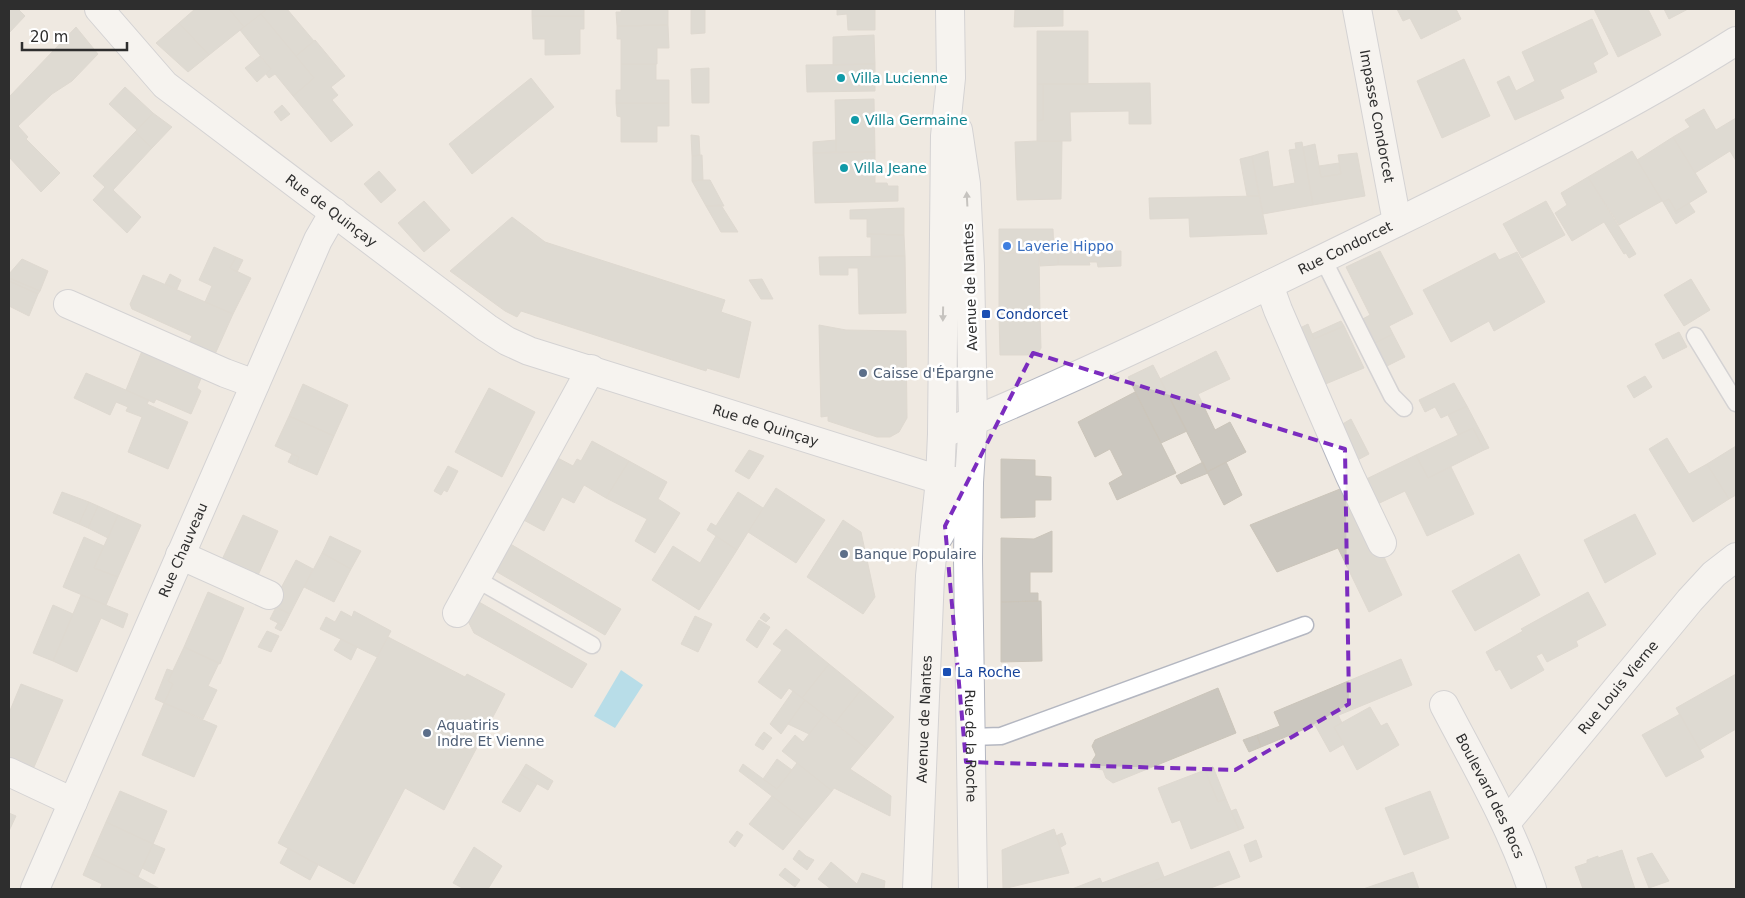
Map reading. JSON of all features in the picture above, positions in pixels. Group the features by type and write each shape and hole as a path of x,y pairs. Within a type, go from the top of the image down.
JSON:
{"street":[{"name":"Rue de Quinçay","path":"100,9 165,85 487,328 507,341 529,351 940,480"},
{"name":"Avenue de Nantes","path":"917,889 932,549 940,480 942,434 945,136 950,78 950,9"},
{"name":"Impasse Condorcet","path":"1357,9 1397,222"},
{"name":"Rue Condorcet","path":"942,434 1067,381 1323,259 1618,110 1736,40"},
{"name":"Avenue de Nantes","path":"932,549 969,482 973,421 970,266 966,184 950,78"},
{"name":"Rue Chauveau","path":"35,889 318,240 334,212"},
{"path":"1269,285 1346,467 1382,543"},
{"path":"68,304 225,373 255,384"},
{"path":"457,613 591,369"},
{"path":"940,480 969,482"},
{"name":"Rue de la Roche","path":"969,482 968,560 973,889"},
{"path":"180,555 270,595"},
{"name":"Rue Louis Vierne","path":"1506,823 1690,600 1714,574 1736,557"},
{"name":"Boulevard des Rocs","path":"1444,705 1506,823 1532,889"},
{"path":"9,772 73,802"}],"lane":[{"path":"1323,259 1392,396 1404,408"},
{"path":"1695,336 1736,403"},
{"path":"476,579 592,645"},
{"path":"971,737 1001,736 1305,625"}],"highlighted area":[{"path":"1033,353 1345,449 1349,704 1235,770 966,762 945,526"}],"water":[{"path":"621,670 643,685 615,728 594,716"}],"building":[{"path":"9,9 18,9 25,16 9,33"},
{"path":"195,9 229,9 244,27 209,55 179,23"},
{"path":"229,9 267,9 244,27"},
{"path":"267,9 287,9 314,41 296,56 261,14"},
{"path":"532,9 584,9 584,16 532,16"},
{"path":"621,9 668,9 668,25 617,26 616,12 621,12"},
{"path":"691,9 705,9 705,33 691,34"},
{"path":"837,9 875,9 875,30 848,30 847,14 837,15"},
{"path":"1015,9 1063,9 1063,26 1014,27"},
{"path":"1397,9 1456,9 1461,19 1421,39 1410,18 1403,21"},
{"path":"1594,9 1648,9 1661,35 1618,57"},
{"path":"1664,9 1688,9 1669,19"},
{"path":"261,14 314,78 293,96 275,74 269,78 266,74 271,69 240,30"},
{"path":"532,16 584,16 584,29 580,29 580,54 545,55 545,39 533,39"},
{"path":"1592,19 1608,54 1593,63 1597,72 1560,90 1564,98 1515,120 1497,82 1509,76 1516,91 1535,81 1522,52"},
{"path":"179,23 209,55 188,72 156,43"},
{"path":"668,25 669,48 657,48 657,64 621,64 621,39 617,39 617,26"},
{"path":"76,27 98,54 72,81 52,94 18,126 28,137 26,139 60,173 41,192 9,157 9,97"},
{"path":"1037,31 1088,31 1088,84 1037,84"},
{"path":"874,35 875,64 833,65 833,37"},
{"path":"315,40 345,76 331,87 338,95 332,100 353,125 331,142 293,96 314,78 296,56"},
{"path":"260,56 271,69 257,82 245,68"},
{"path":"1464,59 1490,116 1442,138 1417,81"},
{"path":"621,64 656,64 656,80 669,80 669,103 616,103 616,90 621,90"},
{"name":"Villa Lucienne","path":"875,64 875,91 807,92 806,65"},
{"path":"709,68 709,103 692,103 691,69"},
{"path":"531,78 554,107 472,174 449,144"},
{"path":"1150,83 1151,124 1129,124 1129,111 1070,112 1071,141 1037,141 1037,121 1043,120 1043,84"},
{"path":"1037,84 1043,84 1043,120 1037,121"},
{"path":"125,87 153,113 137,130 109,104"},
{"name":"Villa Germaine","path":"874,99 875,152 836,152 835,100"},
{"path":"616,103 669,103 669,126 657,126 657,142 621,142 621,117 617,116"},
{"path":"282,105 290,114 281,121 274,112"},
{"path":"1704,109 1716,130 1736,118 1736,161 1730,151 1695,173 1673,137 1690,127 1685,120"},
{"path":"153,113 172,127 152,148 135,132"},
{"path":"135,132 152,148 113,190 141,217 127,233 93,200 105,187 93,176"},
{"path":"691,135 699,136 700,155 692,156"},
{"path":"1673,137 1707,192 1676,211 1669,199 1663,202 1637,160"},
{"path":"836,140 836,152 813,153 813,142"},
{"path":"1062,141 1061,199 1017,200 1015,142"},
{"path":"1302,142 1313,205 1263,214 1252,156 1268,151 1273,187 1295,183 1289,150 1296,149 1295,143"},
{"path":"1315,144 1321,177 1341,174 1338,155 1357,153 1365,196 1313,205 1303,147"},
{"path":"1632,151 1662,201 1619,225 1588,177"},
{"name":"Villa Jeane","path":"875,152 875,183 887,183 888,186 898,186 898,201 815,203 813,153"},
{"path":"702,155 703,180 692,181 692,156"},
{"path":"1252,156 1259,196 1247,196 1240,159"},
{"path":"1339,163 1341,174 1321,177 1319,166"},
{"path":"379,171 396,190 381,203 364,184"},
{"path":"1588,177 1636,254 1629,258 1626,253 1624,254 1604,222 1572,241 1555,213 1567,205 1561,193"},
{"path":"710,180 724,206 706,206 692,181"},
{"path":"1259,196 1267,234 1190,237 1189,218 1150,219 1149,198"},
{"path":"1669,199 1676,211 1689,203 1695,212 1676,224 1663,202"},
{"path":"424,201 450,230 424,252 398,223"},
{"path":"1546,201 1565,235 1522,258 1503,224"},
{"path":"721,205 738,232 721,232 706,206"},
{"path":"904,208 904,235 867,234 867,219 850,219 850,210"},
{"path":"512,217 545,242 725,300 721,312 751,322 739,378 707,368 706,371 521,311 517,317 505,311 450,271"},
{"path":"999,229 1053,229 1054,252 999,253"},
{"path":"867,234 904,235 905,256 871,257 871,237 867,237"},
{"path":"214,247 236,257 230,268 251,278 233,314 205,302 212,286 199,280"},
{"path":"1121,251 1121,266 1098,267 1097,262 1089,262 1090,265 1058,265 1058,252"},
{"path":"1380,251 1413,314 1389,326 1393,334 1371,345 1359,321 1370,315 1346,267"},
{"path":"1058,252 1058,265 1040,266 1039,253"},
{"path":"1517,252 1545,302 1494,331 1489,321 1451,342 1423,290 1495,253 1499,260"},
{"path":"999,253 1039,253 1040,315 999,315"},
{"path":"905,256 906,313 859,314 858,268 848,268 848,275 820,275 819,257"},
{"path":"236,257 243,260 237,272 230,268"},
{"path":"22,259 48,271 40,291 9,278 9,274"},
{"path":"170,274 181,280 177,289 165,284"},
{"path":"143,275 233,314 212,361 185,351 192,336 132,309 130,304"},
{"path":"9,278 40,291 38,294 9,281"},
{"path":"762,279 773,299 761,299 749,280"},
{"path":"1691,279 1710,310 1684,326 1664,295"},
{"path":"9,281 38,294 29,316 9,306"},
{"path":"999,315 1040,315 1041,348 1037,355 1000,355"},
{"path":"1341,321 1344,326 1314,339 1312,334"},
{"path":"1308,324 1314,339 1344,326 1364,368 1316,388 1292,332"},
{"name":"Caisse d'Épargne","path":"819,325 846,330 906,331 907,418 899,432 890,437 877,437 828,421 828,416 821,417"},
{"path":"1679,332 1687,347 1663,359 1655,344"},
{"path":"1393,334 1405,357 1383,368 1371,345"},
{"path":"142,351 202,376 197,388 201,391 191,414 156,399 154,403 126,390"},
{"path":"1216,351 1230,379 1198,394 1215,430 1230,422 1246,452 1207,472 1160,379"},
{"path":"1153,365 1187,431 1161,443 1128,377"},
{"path":"86,373 149,400 147,404 188,422 168,469 128,452 142,417 126,411 128,407 116,402 110,415 74,398"},
{"path":"1645,376 1652,387 1634,398 1627,386"},
{"path":"1454,383 1467,406 1441,418 1435,407 1425,412 1419,400"},
{"path":"303,384 348,405 334,436 289,416"},
{"path":"489,388 535,412 502,477 455,452"},
{"path":"1135,392 1176,473 1117,500 1109,483 1123,475 1110,449 1095,457 1078,422"},
{"path":"1467,406 1489,448 1484,450 1473,428 1458,435 1448,415"},
{"path":"289,416 334,436 317,475 296,466 299,457 275,446"},
{"path":"1351,419 1369,454 1350,464 1334,429"},
{"path":"1473,428 1484,450 1428,478 1416,455"},
{"path":"1667,438 1689,474 1707,464 1729,499 1693,522 1649,449"},
{"path":"592,441 629,461 606,498 584,485 574,503 562,497 544,531 520,518 554,456 573,466 577,459 581,461"},
{"path":"1736,446 1736,495 1729,499 1707,464"},
{"path":"749,450 764,456 749,479 735,471"},
{"path":"292,454 299,457 296,466 288,462"},
{"path":"1416,455 1428,478 1451,467 1474,514 1427,536 1405,491 1369,508 1358,483"},
{"path":"1001,459 1035,460 1035,476 1051,477 1051,500 1035,500 1035,517 1001,518"},
{"path":"629,461 667,482 658,499 680,513 655,553 635,541 647,519 606,498"},
{"path":"1203,462 1208,473 1181,484 1176,476"},
{"path":"1226,462 1242,495 1224,505 1207,472"},
{"path":"448,466 458,471 447,492 444,490 441,495 434,491"},
{"path":"1350,485 1402,595 1369,612 1338,548 1277,572 1250,525"},
{"path":"776,488 825,520 796,563 748,532"},
{"path":"62,492 89,502 79,524 53,513"},
{"path":"738,492 763,508 737,550 707,530 711,523 716,526"},
{"path":"89,502 98,506 88,528 79,524"},
{"path":"98,506 118,515 108,538 88,528"},
{"path":"1635,514 1656,554 1605,583 1584,540"},
{"path":"118,515 141,525 118,577 94,568"},
{"path":"243,515 278,531 255,582 219,566"},
{"name":"Banque Populaire","path":"843,520 861,532 875,597 863,614 807,577"},
{"path":"1052,531 1052,572 1030,572 1030,593 1038,593 1038,601 1001,602 1001,538 1034,539"},
{"path":"330,536 361,551 351,569 322,553"},
{"path":"716,536 737,550 699,610 652,580 673,546 700,563"},
{"path":"84,537 104,546 94,568 118,577 106,605 63,587"},
{"path":"507,542 621,609 605,635 492,569"},
{"path":"322,553 351,569 334,602 304,587"},
{"path":"1519,554 1540,595 1475,631 1452,591"},
{"path":"296,560 313,569 290,614 272,605"},
{"path":"208,592 244,608 220,664 184,647"},
{"path":"1588,592 1606,625 1576,641 1578,646 1547,662 1542,653 1536,656 1544,670 1511,689 1500,669 1496,671 1486,652 1523,631 1521,629"},
{"path":"81,595 128,614 123,628 101,618 77,672 53,661"},
{"path":"1041,601 1042,661 1001,662 1001,602"},
{"path":"479,602 587,664 572,688 474,633 468,621"},
{"path":"53,605 73,614 53,661 33,653"},
{"path":"276,607 290,614 284,626 270,619"},
{"path":"341,611 352,617 354,611 391,631 377,657 320,629 326,617 335,622"},
{"path":"764,613 770,618 766,622 760,618"},
{"path":"695,616 712,624 698,652 681,644"},
{"path":"759,620 770,627 757,648 746,640"},
{"path":"278,623 284,626 281,631 275,628"},
{"path":"786,629 829,664 802,698 789,688 781,699 758,682 782,650 773,644"},
{"path":"267,631 279,636 271,652 258,647"},
{"path":"388,637 465,677 467,674 505,694 444,810 405,788 354,884 278,843"},
{"path":"341,639 357,647 351,660 334,650"},
{"path":"184,647 219,663 208,686 217,690 203,719 164,703 173,684 168,681"},
{"path":"1401,659 1412,685 1261,747 1257,735 1280,726 1274,712"},
{"path":"829,664 861,690 835,723 802,698"},
{"path":"167,669 173,671 168,681 173,684 164,703 155,699"},
{"path":"1736,674 1736,729 1700,750 1676,708"},
{"path":"21,684 63,700 31,774 9,764 9,713"},
{"path":"1218,688 1236,733 1113,783 1106,778 1103,770 1095,768 1092,761 1096,755 1092,746 1095,740"},
{"path":"861,690 894,717 867,749 835,723"},
{"path":"793,691 805,700 781,734 770,724"},
{"path":"805,700 824,715 809,734 788,724"},
{"path":"164,703 217,726 194,777 142,755"},
{"path":"1370,707 1381,726 1387,723 1399,745 1357,770 1334,727"},
{"path":"1680,714 1704,757 1666,777 1642,735"},
{"path":"824,715 867,749 850,769 891,796 890,816 834,788 832,791 782,751 795,735 803,742"},
{"path":"1338,715 1342,723 1334,727 1344,744 1330,752 1315,725"},
{"path":"764,732 772,738 768,743 760,737"},
{"path":"1257,735 1261,747 1249,752 1243,740"},
{"path":"760,737 768,743 763,750 755,745"},
{"path":"777,759 792,770 777,789 763,779"},
{"path":"797,763 832,791 806,822 739,771 743,764 777,789"},
{"path":"526,764 553,781 548,790 520,774"},
{"path":"1213,767 1226,799 1218,802 1205,770"},
{"path":"1205,770 1218,802 1226,799 1239,830 1191,849 1180,820 1172,823 1158,788"},
{"path":"520,774 537,784 520,812 502,802"},
{"path":"120,791 167,811 153,844 106,822"},
{"path":"1430,791 1449,838 1404,855 1385,808"},
{"path":"772,796 806,822 783,850 749,824"},
{"path":"1236,809 1244,828 1239,830 1231,811"},
{"path":"9,813 16,816 9,831"},
{"path":"106,822 153,844 138,877 92,854"},
{"path":"1054,829 1069,873 1003,889 1002,850"},
{"path":"737,831 743,835 735,847 729,842"},
{"path":"1062,833 1066,844 1061,847 1056,836"},
{"path":"1256,840 1262,857 1250,862 1244,845"},
{"path":"153,844 165,849 154,874 142,868"},
{"path":"474,847 502,866 488,889 464,889 453,883"},
{"path":"288,848 318,865 310,880 280,863"},
{"path":"799,850 806,856 799,864 793,859"},
{"path":"1622,850 1635,889 1583,889 1575,867 1587,863 1587,860 1598,856 1598,858"},
{"path":"1229,851 1240,877 1208,889 1134,889"},
{"path":"1652,853 1669,881 1649,888 1637,858"},
{"path":"92,854 160,889 100,889 102,884 83,875"},
{"path":"806,856 814,860 807,870 799,864"},
{"path":"831,862 857,884 862,873 885,881 884,889 831,889 818,879"},
{"path":"1158,862 1164,877 1134,889 1072,889 1100,878 1102,883"},
{"path":"785,868 800,880 795,887 779,875"},
{"path":"1413,872 1419,889 1363,889"}],"place":[{"name":"Villa Lucienne","path":"841,78"},
{"name":"Villa Germaine","path":"855,120"},
{"name":"Villa Jeane","path":"844,168"},
{"name":"Laverie Hippo","path":"1007,246"},
{"name":"Condorcet","path":"986,314"},
{"name":"Caisse d'Épargne","path":"863,373"},
{"name":"Banque Populaire","path":"844,554"},
{"name":"La Roche","path":"947,672"},
{"name":"Aquatiris Indre Et Vienne","path":"427,733"}]}
